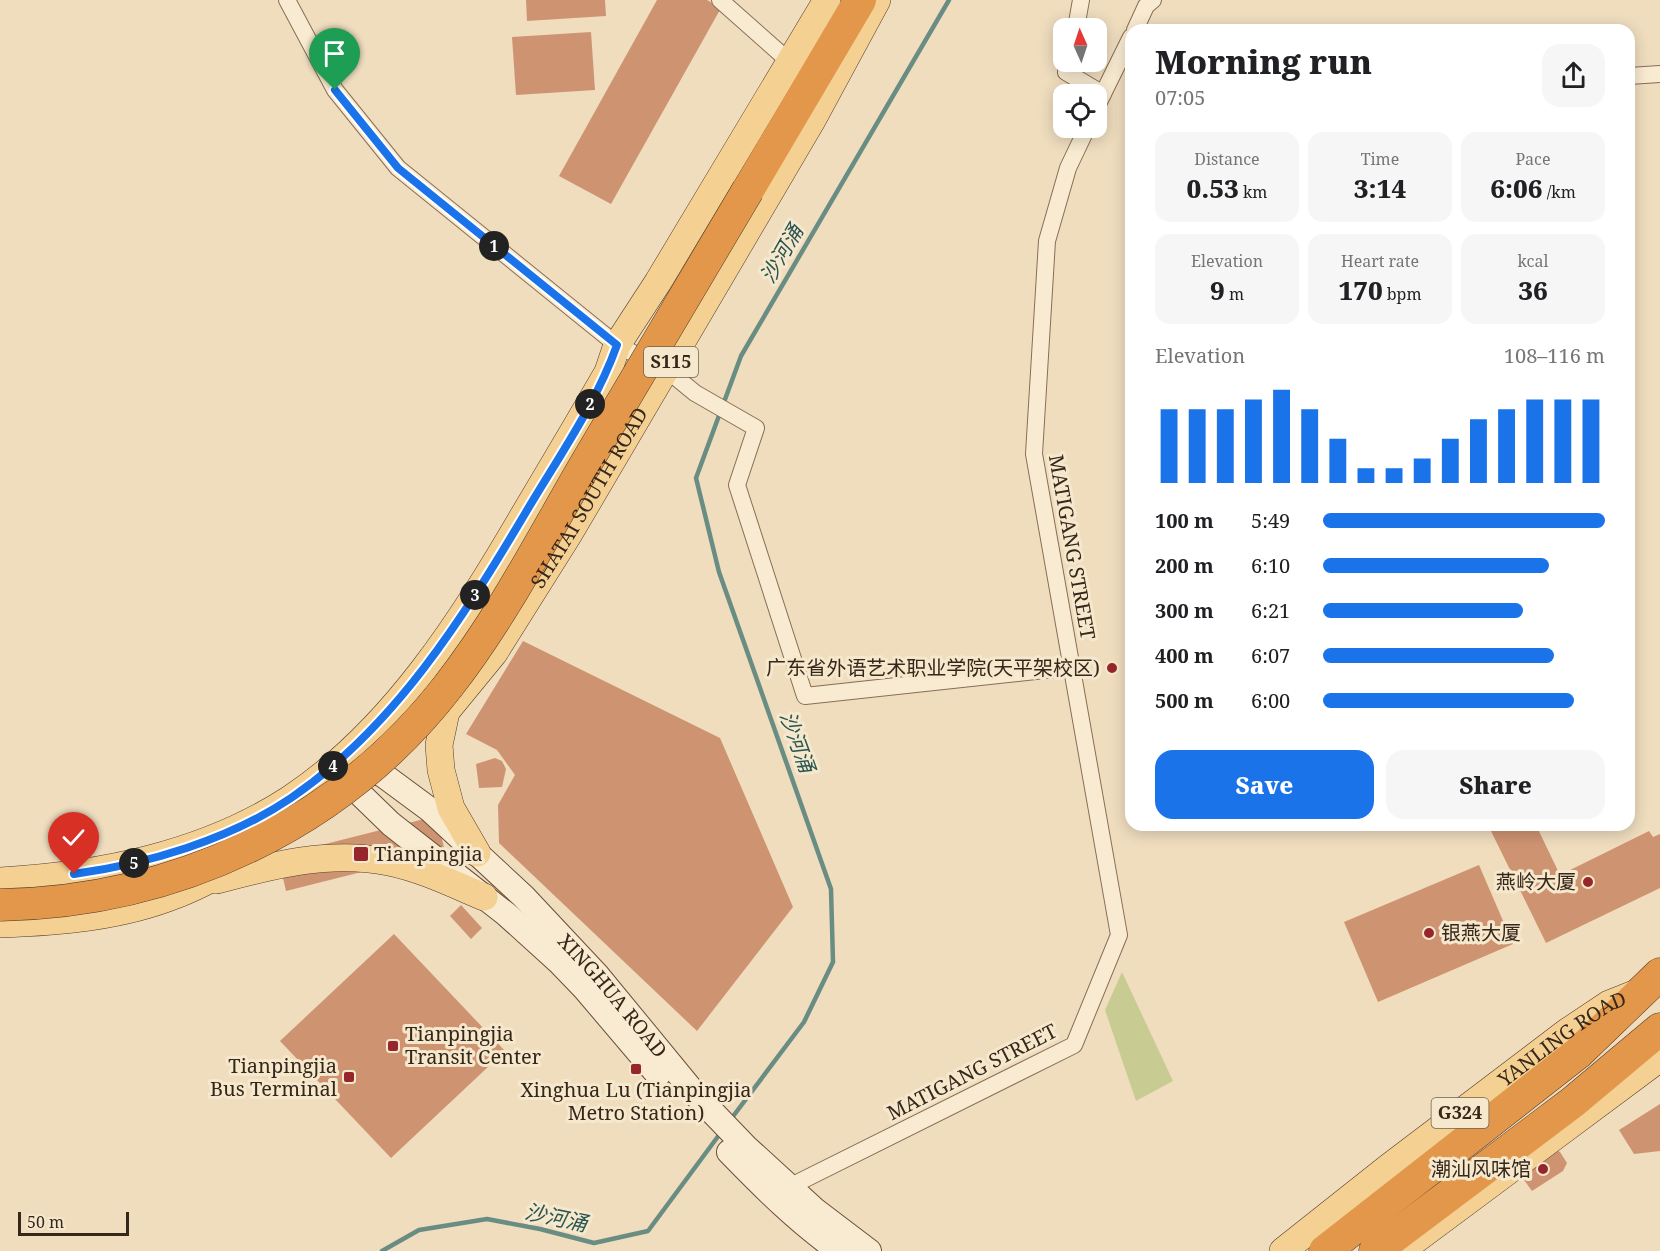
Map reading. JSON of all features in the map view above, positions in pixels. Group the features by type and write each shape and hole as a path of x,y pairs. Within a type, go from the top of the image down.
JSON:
{"highway":[{"path":"0,905 101,896 165,880 219,862 297,822 346,788 379,760 433,704 474,649 534,554 860,0"},
{"name":"YANLING ROAD","path":"1325,1251 1383,1208 1488,1122 1578,1053 1653,982"},
{"path":"1375,1251 1573,1102 1660,1029"}],"main road":[{"name":"S115","path":"0,881 36,879 106,869 153,858 214,837 290,798 341,760 376,726 403,694 469,605 583,416 608,372 617,345 658,282 827,0"},
{"name":"SHATAI SOUTH ROAD","path":"372,784 446,712 494,653 517,618 667,370 811,122 877,0"},
{"path":"446,712 439,745 441,770 451,808 477,853"},
{"name":"XINGHUA ROAD","path":"341,760 372,784 429,809 523,896 598,976 689,1099"},
{"name":"S115","path":"0,924 51,922 103,914 160,900 196,886 282,842 333,813 372,784"},
{"name":"XINGHUA ROAD","path":"372,784 391,824 484,897 558,961 739,1151 789,1187 869,1251"},
{"path":"196,886 294,861 356,858 389,862 427,873 484,897"},
{"name":"YANLING ROAD","path":"1284,1251 1389,1167 1567,1032 1609,1004 1653,982"},
{"path":"1400,1251 1660,1059"},
{"name":"XINGHUA ROAD","path":"739,1151 750,1175 796,1217 839,1251"}],"street":[{"path":"287,0 335,90 398,168 617,345 667,370 695,393 756,428 737,485 805,696 1072,667"},
{"path":"720,0 782,56"},
{"path":"1078,18 1081,0"},
{"path":"1138,24 1146,6 1153,0"},
{"path":"1107,87 1125,50"},
{"path":"1066,72 1080,84"},
{"path":"1635,76 1660,74"},
{"name":"MATIGANG STREET","path":"789,1187 1074,1045 1119,935 1034,454 1047,241 1068,168 1082,138"}],"green space":[{"path":"1122,972 1173,1081 1136,1101 1105,1010"}],"building":[{"path":"526,0 605,0 606,16 527,21"},
{"path":"657,0 707,0 721,8 611,204 559,176"},
{"path":"591,32 595,90 516,95 512,37"},
{"path":"523,641 720,738 793,907 697,1031 499,843 498,805 515,775 497,750 466,734"},
{"path":"495,758 502,761 506,769 502,787 479,788 476,764"},
{"name":"Tianpingjia","path":"436,816 445,851 286,891 278,856"},
{"name":"燕岭大厦","path":"1491,831 1539,831 1560,875 1649,831 1653,837 1660,834 1660,888 1546,943"},
{"name":"银燕大厦","path":"1479,865 1513,944 1378,1002 1344,922"},
{"path":"461,905 482,928 471,939 450,916"},
{"name":"Tianpingjia Transit Center","path":"394,934 505,1051 391,1158 280,1041"},
{"path":"1660,1104 1660,1151 1634,1154 1619,1130"},
{"name":"潮汕风味馆","path":"1549,1146 1560,1152 1567,1163 1563,1171 1532,1191 1524,1180 1521,1167"}],"waterway":[{"name":"沙河涌","path":"731,1119 804,1022 833,962 831,889 719,572 696,478 741,356 949,0"},
{"name":"沙河涌","path":"382,1251 419,1230 487,1219 540,1229 594,1243 648,1231 722,1131"}],"place":[{"name":"广东省外语艺术职业学院(天平架校区)","path":"1112,668"},
{"name":"Tianpingjia","path":"361,854"},
{"name":"燕岭大厦","path":"1588,882"},
{"name":"银燕大厦","path":"1429,933"},
{"name":"Tianpingjia Transit Center","path":"393,1046"},
{"name":"Xinghua Lu (Tianpingjia Metro Station)","path":"636,1069"},
{"name":"Tianpingjia Bus Terminal","path":"349,1077"},
{"name":"潮汕风味馆","path":"1543,1169"}],"route":[{"path":"74,874 153,858 214,837 271,810 341,760 376,726 434,655 469,605 583,416 608,372 617,345 398,168 335,90"}]}
